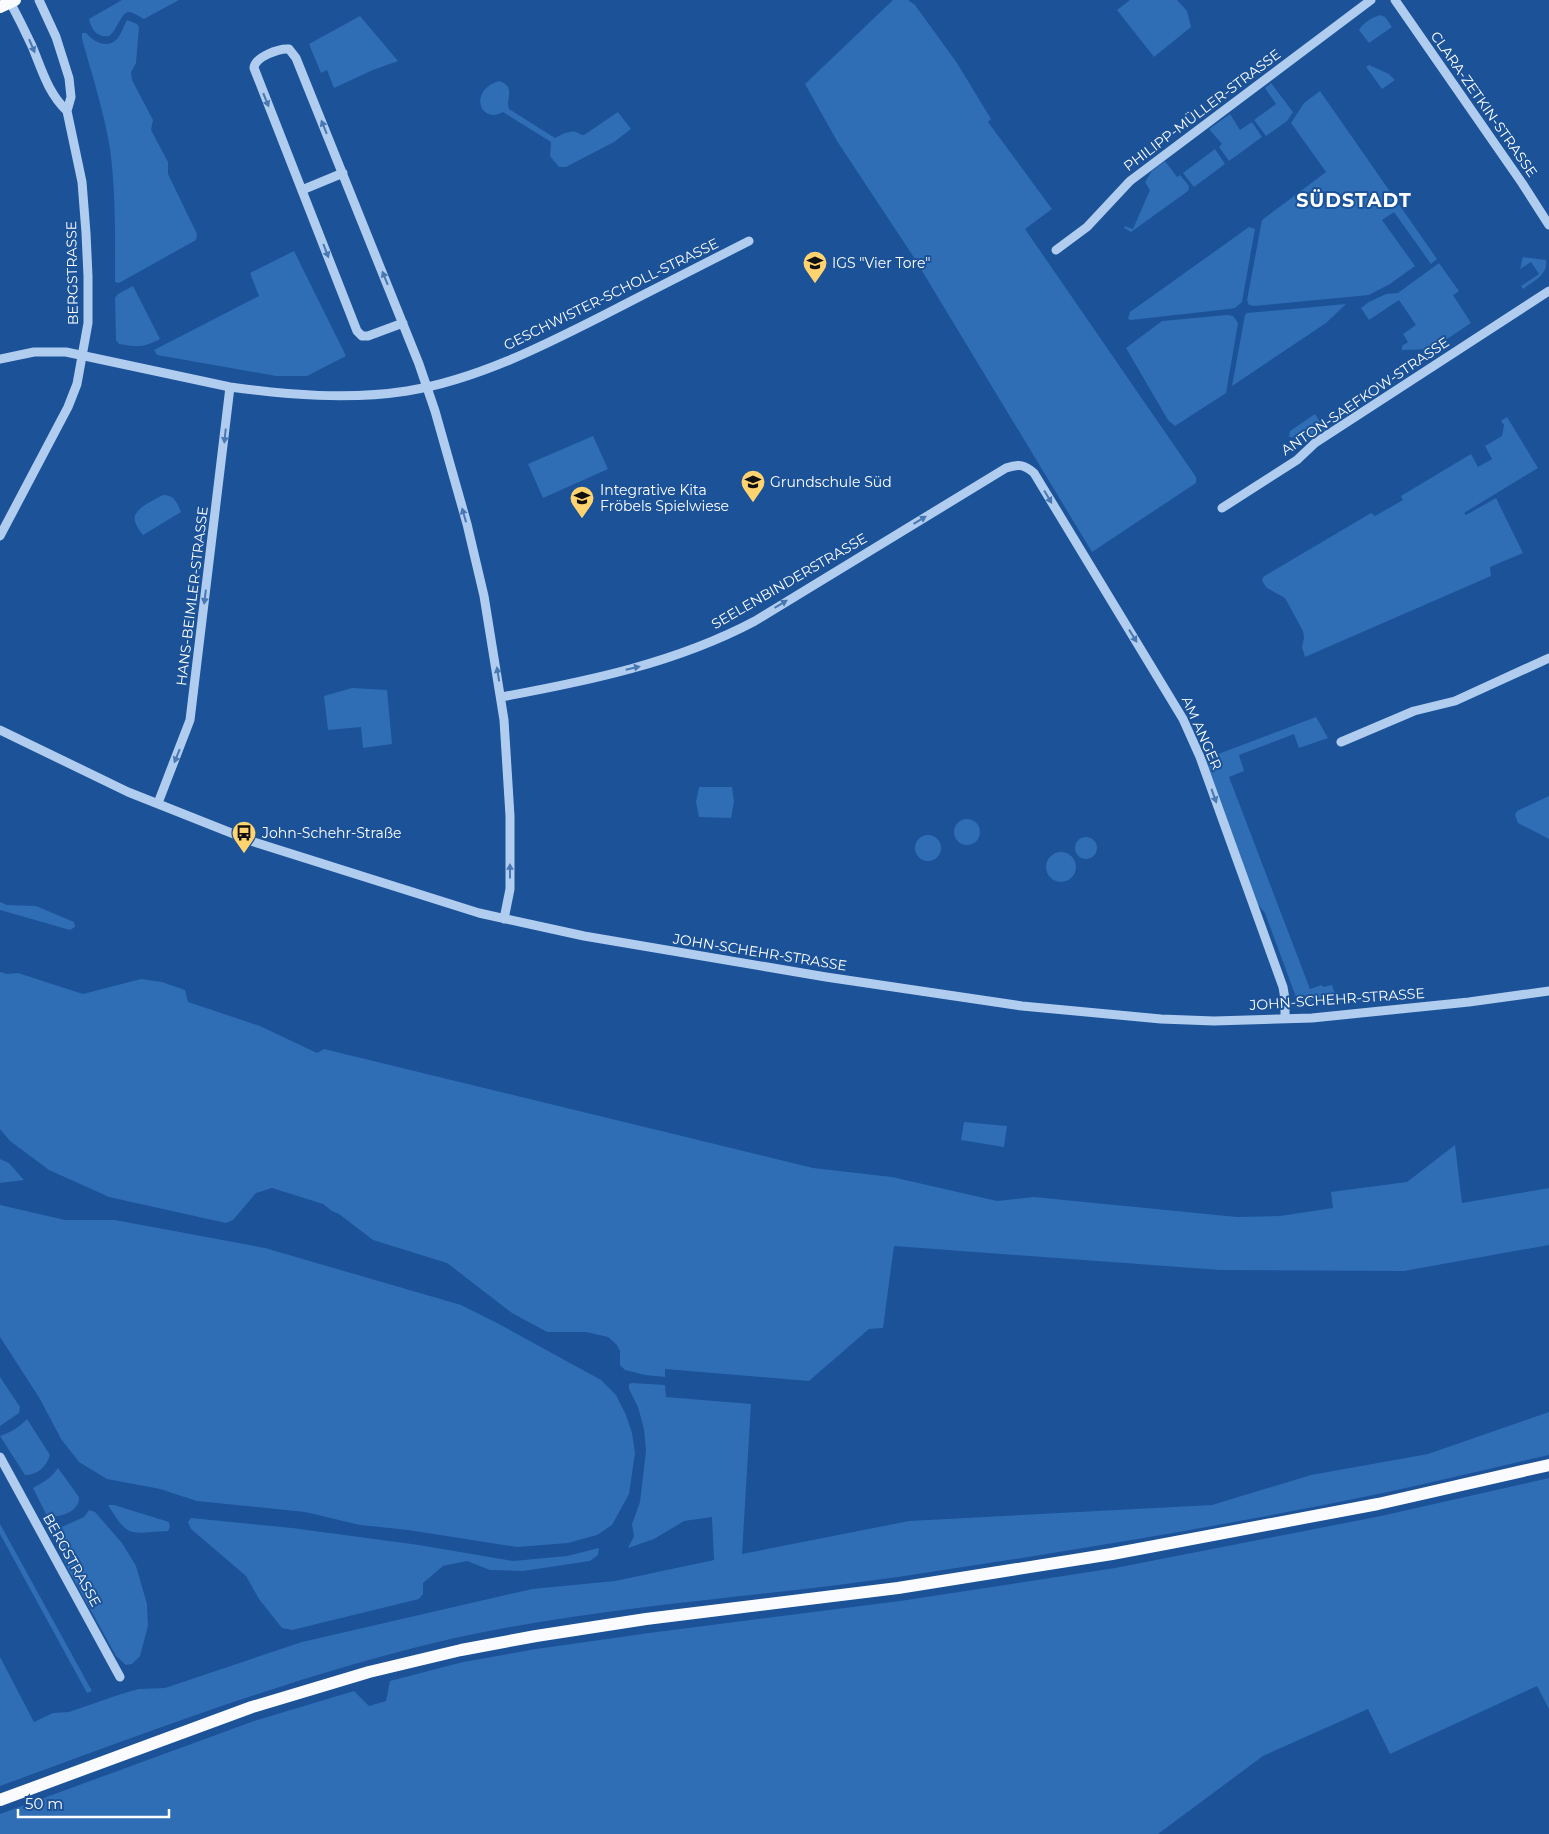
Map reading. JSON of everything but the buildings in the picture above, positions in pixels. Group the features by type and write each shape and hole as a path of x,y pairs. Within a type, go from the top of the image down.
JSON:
{"main road":[{"path":"0,1800 252,1707 368,1672 461,1650 646,1619 898,1588 1112,1554 1378,1504 1549,1465"}],"street":[{"name":"BERGSTRASSE","path":"0,536 68,407 77,384 88,324 87,250 82,182 68,111 71,97 69,78 56,37 39,0"},
{"name":"PHILIPP-MÜLLER-STRASSE","path":"1056,250 1087,227 1130,181 1371,0"},
{"name":"CLARA-ZETKIN-STRASSE","path":"1395,0 1522,183 1549,226"},
{"path":"9,2 32,47 47,85 57,101 68,111"},
{"path":"403,323 368,336 362,336 357,331 254,68 254,64 258,60 282,48 289,49 296,58 403,323 427,386 469,532 484,596 501,696 510,810 510,889 504,919"},
{"path":"302,190 343,173"},
{"name":"GESCHWISTER-SCHOLL-STRASSE","path":"0,359 51,350 83,355 230,387 298,394 347,395 389,393 427,386 492,366 543,346 749,241"},
{"name":"ANTON-SAEFKOW-STRASSE","path":"1222,508 1296,460 1323,438 1549,291"},
{"name":"HANS-BEIMLER-STRASSE","path":"158,803 190,720 230,387"},
{"name":"SEELENBINDERSTRASSE","path":"501,696 585,679 663,660 725,636 771,611 1006,468 1016,464"},
{"name":"AM ANGER","path":"1016,464 1026,466 1034,473 1181,714 1200,757 1283,987 1286,1019"},
{"path":"1341,742 1414,711 1455,701 1549,658"},
{"name":"JOHN-SCHEHR-STRASSE","path":"0,730 128,792 254,842 479,913 584,936 817,975 1022,1006 1161,1019 1214,1021 1312,1018 1440,1006 1549,991"},
{"name":"BERGSTRASSE","path":"0,1457 120,1677"}],"shaded area":[{"path":"122,0 179,0 144,19 129,12 126,13 112,34 101,36 93,29 89,19"},
{"path":"893,0 908,0 915,5 957,63 991,119 988,122 1052,209 1025,229 1196,477 1196,483 1092,552 913,256 837,141 805,84"},
{"path":"1130,0 1177,0 1187,11 1191,27 1154,57 1117,10"},
{"path":"1380,15 1385,17 1392,27 1369,43 1359,30 1368,21"},
{"path":"360,16 398,61 334,88 327,70 321,73 309,44"},
{"path":"127,20 137,24 139,27 136,63 131,72 132,80 153,120 151,130 168,162 168,174 197,234 196,240 119,283 115,282 114,199 110,149 82,33 86,33 97,42 110,44 118,38"},
{"path":"1369,65 1389,74 1395,80 1382,89 1366,67"},
{"path":"499,81 508,86 509,109 555,138 571,132 584,135 618,112 631,129 614,142 566,167 559,167 550,156 551,142 503,112 495,115 484,111 480,99 483,92 489,86"},
{"path":"1271,83 1293,112 1287,121 1266,136 1254,120 1276,104 1265,88"},
{"path":"1320,91 1437,259 1431,264 1394,212 1382,220 1415,266 1390,284 1369,295 1249,305 1247,300 1262,220 1326,172 1291,123 1304,103"},
{"path":"1230,114 1240,130 1252,122 1262,137 1229,161 1219,147 1222,144 1209,129"},
{"path":"1215,149 1225,164 1194,187 1183,173"},
{"path":"1165,161 1177,177 1180,175 1189,186 1188,191 1131,232 1124,228 1125,226 1133,229 1150,190 1145,182 1152,171"},
{"path":"1249,227 1255,229 1242,302 1235,308 1128,319 1130,312"},
{"path":"294,251 346,356 307,376 276,376 157,355 154,350 259,296 250,273"},
{"path":"1523,257 1546,260 1546,265 1543,274 1523,289 1521,286 1539,274 1531,262 1520,269"},
{"path":"1439,263 1459,291 1453,295 1471,323 1432,349 1402,350 1402,346 1408,342 1403,334 1416,325 1399,300 1369,320 1361,308 1386,294 1398,293"},
{"path":"133,286 160,339 149,344 135,346 119,344 116,340 115,298 118,294"},
{"path":"1346,304 1326,323 1232,386 1245,315 1247,313"},
{"path":"1233,316 1238,323 1226,393 1175,426 1168,420 1126,348 1162,321"},
{"path":"1315,414 1325,430 1311,439 1289,437 1290,431"},
{"path":"1507,417 1538,468 1464,513 1466,515 1496,498 1523,553 1490,567 1491,576 1305,657 1302,647 1303,631 1285,598 1267,588 1262,581 1263,577 1371,513 1375,516 1403,500 1401,496 1471,454 1478,467 1492,459 1485,446 1502,436 1504,425 1501,421"},
{"path":"593,436 608,469 543,498 528,464"},
{"path":"163,495 173,498 181,512 143,535 136,523 135,517 137,513 144,505"},
{"path":"352,688 387,690 392,744 363,748 361,727 328,730 324,696"},
{"path":"1316,717 1328,738 1299,748 1294,734 1239,755 1244,771 1229,777 1310,989 1322,985 1323,987 1332,985 1336,997 1336,999 1301,1001 1296,997 1265,913 1257,903 1205,759"},
{"path":"699,787 732,787 734,802 731,818 699,817 696,802"},
{"path":"1549,796 1549,839 1518,823 1515,815 1517,811"},
{"path":"967,819 976,823 980,832 976,841 967,845 958,841 954,832 958,823"},
{"path":"928,835 937,839 941,848 937,857 928,861 919,857 915,848 919,839"},
{"path":"1086,837 1094,840 1097,848 1094,856 1086,859 1078,856 1075,848 1078,840"},
{"path":"1061,852 1072,856 1076,867 1072,878 1061,882 1050,878 1046,867 1050,856"},
{"path":"0,902 7,905 36,906 74,922 75,927 70,930 0,910"},
{"path":"0,972 7,974 18,973 83,994 141,979 162,982 185,990 188,1002 260,1026 317,1053 324,1049 813,1168 892,1177 997,1201 1034,1197 1237,1217 1280,1216 1333,1208 1331,1192 1407,1182 1455,1145 1462,1203 1549,1188 1549,1245 1404,1271 1220,1270 894,1246 883,1328 869,1329 809,1381 665,1369 665,1377 645,1375 625,1370 620,1365 620,1351 617,1345 608,1337 586,1332 547,1332 512,1313 447,1263 373,1240 323,1204 272,1188 256,1193 233,1220 226,1223 109,1197 49,1170 10,1141 0,1129"},
{"path":"964,1122 1007,1126 1004,1147 961,1140"},
{"path":"0,1159 9,1163 24,1180 0,1183"},
{"path":"0,1205 65,1220 115,1220 265,1248 461,1305 601,1380 616,1395 632,1433 635,1453 629,1494 612,1525 597,1535 568,1543 517,1547 408,1530 360,1525 305,1512 197,1501 160,1489 107,1479 79,1462 61,1439 40,1399 0,1337"},
{"path":"0,1377 20,1407 19,1413 0,1426"},
{"path":"629,1384 665,1385 666,1397 751,1404 742,1554 909,1521 1212,1505 1311,1475 1428,1454 1549,1412 1549,1455 1378,1494 1138,1539 898,1577 565,1618 455,1638 397,1652 282,1686 169,1724 0,1786 0,1657 34,1722 53,1713 69,1712 139,1689 165,1688 302,1642 532,1589 615,1581 714,1560 712,1517 684,1521 654,1539 628,1548 634,1536 632,1524 640,1502 646,1451 644,1429 638,1407 629,1389"},
{"path":"27,1419 50,1455 41,1470 30,1475 25,1475 0,1436 21,1425"},
{"path":"58,1468 79,1497 79,1501 75,1508 68,1513 60,1516 47,1516 33,1488 47,1480"},
{"path":"1549,1478 1549,1709 1537,1686 1390,1754 1368,1709 1263,1756 1158,1834 0,1834 0,1814 254,1721 354,1691 369,1706 386,1701 390,1681 463,1662 536,1649 900,1601 1115,1568 1381,1516"},
{"path":"108,1505 114,1505 169,1522 170,1527 168,1531 131,1532 121,1524"},
{"path":"89,1510 95,1512 122,1543 136,1566 147,1604 148,1626 140,1656 132,1664 126,1665 116,1656 67,1567 53,1531 84,1517"},
{"path":"191,1518 292,1528 419,1545 513,1561 567,1556 599,1548 598,1555 590,1561 523,1571 490,1570 467,1561 443,1566 423,1583 423,1594 419,1599 292,1630 282,1628 259,1599 246,1576 191,1529 188,1522"},
{"path":"0,1524 92,1691 87,1693 0,1534"}],"place":[{"name":"IGS \"Vier Tore\"","path":"815,284"},
{"name":"Grundschule Süd","path":"753,503"},
{"name":"Integrative Kita Fröbels Spielwiese","path":"582,519"},
{"name":"John-Schehr-Straße","path":"244,854"}],"district":[{"name":"SÜDSTADT","path":"1354,200"}]}
